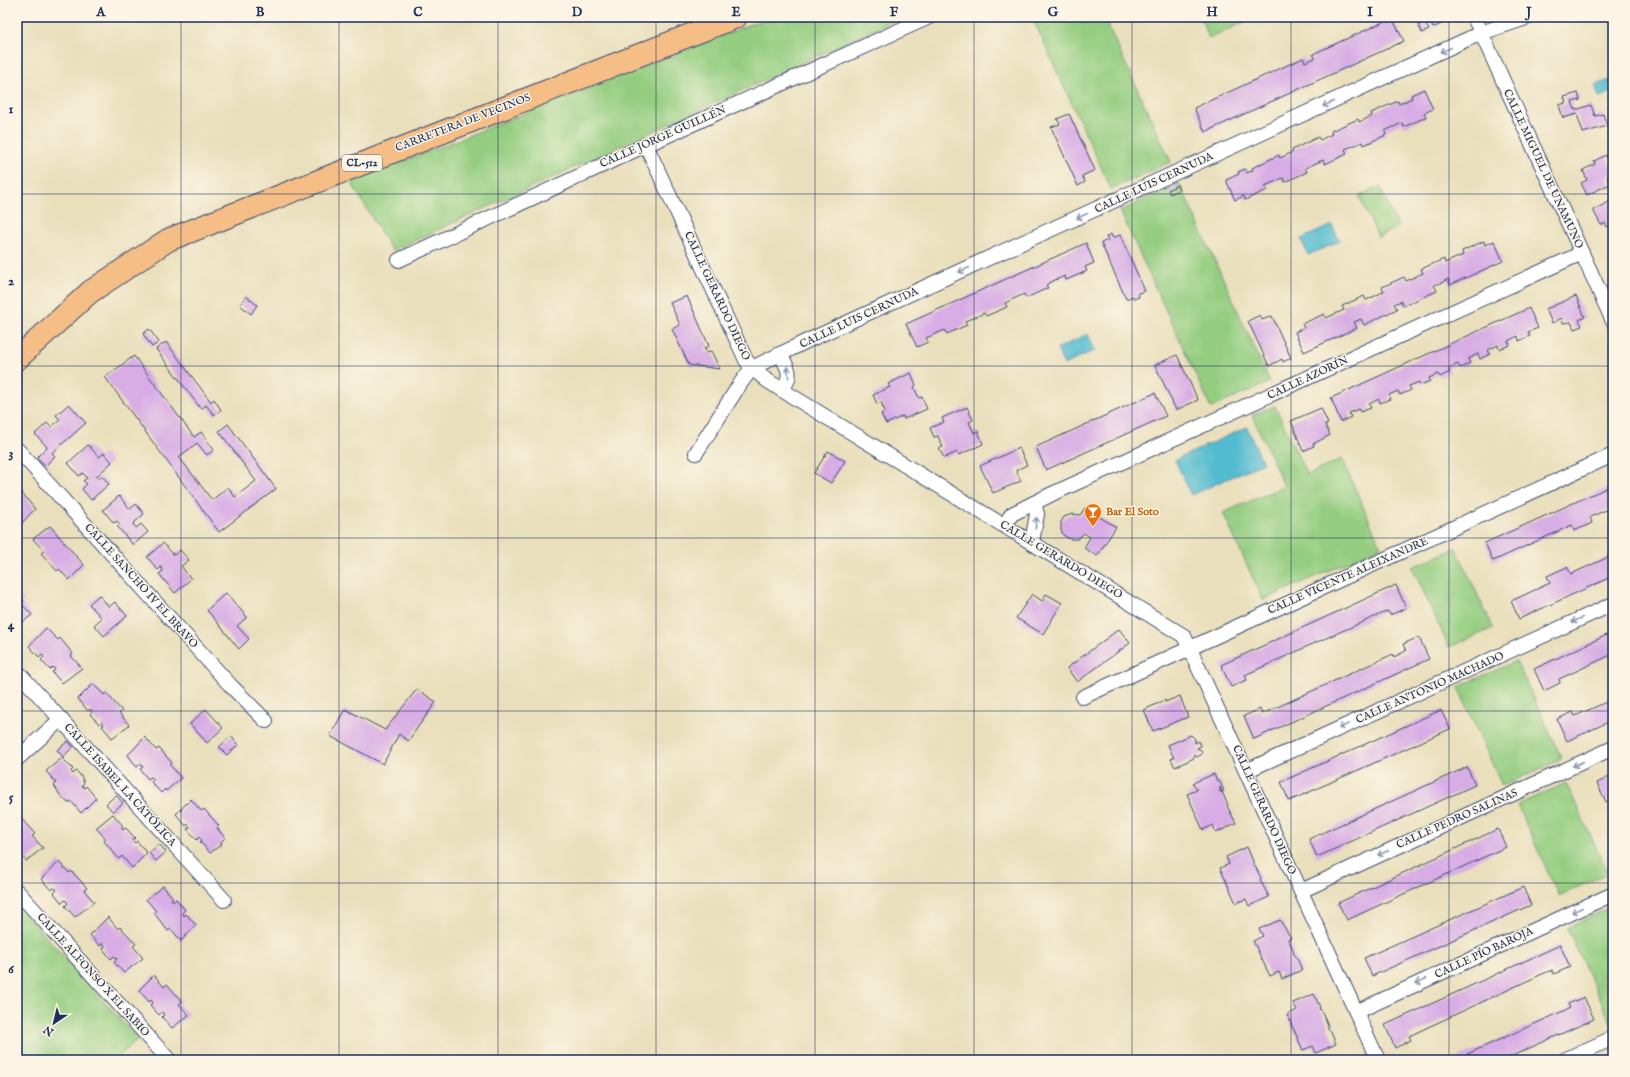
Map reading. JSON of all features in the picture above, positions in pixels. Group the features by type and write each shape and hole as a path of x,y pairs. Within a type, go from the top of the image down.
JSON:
{"main road":[{"name":"CARRETERA DE VECINOS","path":"17,359 90,292 168,240 736,17"}],"street":[{"name":"CALLE JORGE GUILLÉN","path":"399,260 646,145 929,17"},
{"name":"CALLE MIGUEL DE UNAMUNO","path":"1474,17 1613,321"},
{"name":"CALLE LUIS CERNUDA","path":"696,453 740,384 752,368 1481,33 1529,17"},
{"name":"CALLE GERARDO DIEGO","path":"646,145 746,360 752,368 782,390 1184,636 1378,1060"},
{"name":"CALLE AZORÍN","path":"1004,526 1012,514 1034,503 1582,253"},
{"path":"780,354 788,368 788,381 782,390"},
{"name":"CALLE SANCHO IV EL BRAVO","path":"17,449 231,686 266,721"},
{"name":"CALLE VICENTE ALEIXANDRE","path":"1084,696 1613,455"},
{"path":"1032,542 1037,514 1034,503"},
{"name":"CALLE ANTONIO MACHADO","path":"1246,771 1613,604"},
{"name":"CALLE ISABEL LA CATÓLICA","path":"17,671 224,900"},
{"path":"17,758 61,719"},
{"name":"CALLE PEDRO SALINAS","path":"1301,890 1613,748"},
{"name":"CALLE ALFONSO X EL SABIO","path":"17,891 168,1060"},
{"name":"CALLE PÍO BAROJA","path":"1356,1012 1613,894"},
{"path":"1564,1060 1613,1038"}],"green space":[{"path":"769,17 902,17 392,251 351,182"},
{"path":"1032,17 1104,17 1171,162 1111,189"},
{"path":"1200,17 1248,17 1249,20 1209,38"},
{"path":"1180,184 1270,382 1211,408 1120,211"},
{"path":"1380,187 1398,227 1378,237 1359,196"},
{"path":"1275,406 1307,475 1342,459 1381,547 1263,600 1223,513 1284,486 1252,415"},
{"path":"1456,548 1493,628 1449,647 1412,567"},
{"path":"1516,661 1562,759 1502,786 1458,687"},
{"path":"1566,783 1608,873 1559,896 1517,805"},
{"path":"17,905 138,1039 115,1060 17,1060"},
{"path":"1613,906 1613,1025 1612,1025 1567,928"}],"water":[{"path":"1613,79 1613,92 1599,97 1595,85"},
{"path":"1332,225 1340,241 1308,255 1301,239"},
{"path":"1088,334 1095,350 1064,365 1057,349"},
{"path":"1247,427 1263,463 1191,495 1175,460"}],"building":[{"path":"1418,17 1427,17 1429,20 1440,17 1443,23 1433,28 1431,23 1426,25 1429,30 1422,33 1418,25 1421,24"},
{"path":"1392,18 1404,41 1205,132 1194,108 1303,58 1305,62 1315,58 1313,54"},
{"path":"1424,89 1433,109 1424,113 1426,117 1404,127 1402,123 1385,131 1386,135 1364,145 1363,142 1345,149 1347,154 1325,164 1323,160 1305,168 1307,172 1285,182 1283,178 1265,186 1267,190 1245,200 1244,196 1235,200 1226,180 1239,174 1238,172 1245,169 1247,173 1253,170 1252,168 1279,155 1280,158 1293,152 1292,150 1318,137 1320,140 1332,134 1331,131 1358,119 1359,122 1366,119 1372,116 1371,113 1398,101 1399,104 1412,98 1411,95"},
{"path":"1578,93 1580,100 1572,102 1575,110 1591,105 1595,116 1603,114 1607,126 1583,133 1577,114 1563,118 1559,105 1566,103 1564,97"},
{"path":"1069,114 1095,170 1082,176 1085,182 1078,186 1051,127 1060,124 1057,119"},
{"path":"1606,155 1613,173 1607,177 1610,184 1587,195 1581,183 1587,180 1583,170 1595,164 1594,161"},
{"path":"1177,185 1179,190 1170,194 1168,190"},
{"path":"1613,200 1613,224 1607,227 1605,223 1601,225 1593,210"},
{"path":"1111,234 1113,238 1120,235 1145,291 1138,293 1139,297 1134,299 1133,296 1126,299 1101,243 1108,240 1106,237"},
{"path":"1484,241 1485,245 1494,241 1503,261 1450,285 1448,279 1434,285 1437,291 1403,306 1401,301 1394,304 1397,309 1364,325 1361,319 1354,322 1357,328 1304,352 1295,332 1304,328 1302,324 1324,314 1326,318 1344,310 1342,306 1364,296 1366,300 1375,296 1384,291 1382,287 1404,277 1406,281 1423,273 1421,269 1444,259 1445,263 1463,255 1462,251"},
{"path":"1086,243 1094,263 1085,267 1087,271 1066,280 1065,276 1055,280 1046,285 1048,288 1026,298 1024,294 1005,303 1007,307 986,316 984,313 965,321 967,325 947,334 945,330 926,338 928,342 917,347 906,324"},
{"path":"246,296 257,305 251,314 240,305"},
{"path":"687,296 709,346 704,348 707,353 711,351 720,369 689,365 672,329 680,325 670,303"},
{"path":"1576,296 1585,317 1579,320 1582,326 1574,329 1571,322 1563,323 1562,318 1552,323 1546,309"},
{"path":"1529,308 1538,328 1528,332 1530,336 1519,341 1518,336 1508,341 1510,345 1499,349 1498,345 1488,350 1490,354 1480,359 1478,354 1468,359 1470,363 1460,368 1458,364 1448,368 1450,372 1440,377 1438,374 1429,378 1430,381 1420,385 1419,382 1409,386 1411,390 1400,395 1398,391 1389,395 1390,399 1380,403 1379,399 1369,404 1371,408 1360,412 1359,409 1349,413 1351,417 1341,422 1331,398"},
{"path":"1260,315 1262,320 1272,316 1291,358 1283,362 1282,359 1269,366 1248,321"},
{"path":"149,329 159,342 152,347 143,334"},
{"path":"166,342 211,402 214,399 221,410 214,415 206,405 201,409 156,349"},
{"path":"1177,355 1198,400 1176,410 1155,365"},
{"path":"134,356 194,437 201,432 214,450 207,455 197,443 179,457 212,500 228,487 235,497 256,481 219,431 228,424 276,489 219,532 105,377"},
{"path":"911,373 916,385 914,387 919,398 922,397 927,409 904,419 903,416 886,424 881,414 885,412 881,402 877,404 873,395 890,387 888,384"},
{"path":"1155,393 1166,416 1046,470 1036,447"},
{"path":"69,404 86,423 52,453 55,456 45,466 37,457 47,447 35,434 47,423 51,427 60,420 56,415"},
{"path":"967,407 973,420 969,422 974,433 978,431 983,444 959,455 957,452 944,458 939,448 943,447 938,436 934,437 930,428 944,422 942,418"},
{"path":"1321,408 1328,424 1325,425 1330,435 1313,444 1314,446 1303,451 1291,421"},
{"path":"88,445 99,457 104,453 112,462 96,477 98,479 102,476 109,484 91,500 82,489 87,484 83,481 87,478 83,473 79,476 68,463"},
{"path":"1019,448 1027,465 1016,470 1021,481 993,493 980,466"},
{"path":"828,451 845,461 831,483 814,473"},
{"path":"1613,485 1613,507 1590,517 1592,523 1574,531 1572,525 1493,561 1485,543"},
{"path":"17,487 35,509 20,525 17,521"},
{"path":"119,496 130,509 136,504 144,514 133,524 136,528 141,524 148,532 133,545 117,526 120,524 117,521 114,523 103,510"},
{"path":"1085,508 1116,527 1097,556 1084,548 1090,537 1084,533 1078,539 1070,539 1063,535 1061,530 1061,522 1064,517 1072,514 1080,515"},
{"path":"50,526 84,565 69,580 59,569 57,571 41,553 44,551 33,539"},
{"path":"163,543 174,555 180,550 189,560 181,566 191,579 175,593 159,574 163,571 161,567 158,570 147,557"},
{"path":"1613,555 1613,576 1519,619 1511,601 1550,583 1547,576 1567,567 1571,574"},
{"path":"1396,585 1406,608 1390,615 1388,611 1317,642 1245,675 1247,680 1231,687 1221,665"},
{"path":"17,593 24,601 21,603 32,615 17,626"},
{"path":"226,593 247,617 237,626 249,639 239,649 207,610"},
{"path":"1032,594 1042,601 1046,594 1062,603 1043,634 1016,618"},
{"path":"99,595 109,607 115,602 127,616 104,636 94,625 102,618 89,604"},
{"path":"46,628 58,640 60,638 73,654 71,656 82,668 62,683 52,672 55,670 53,667 50,670 41,660 44,657 42,654 39,657 29,646"},
{"path":"1119,629 1130,643 1077,682 1067,668"},
{"path":"1613,632 1613,654 1559,679 1560,683 1544,691 1534,669"},
{"path":"1419,637 1429,659 1254,739 1244,716 1260,709 1262,714 1393,654 1394,657 1406,651 1403,644"},
{"path":"93,684 104,695 106,693 122,711 119,713 129,725 112,738 102,726 104,725 102,722 99,724 90,714 92,712 90,709 88,711 78,699"},
{"path":"417,689 436,702 408,741 399,734 383,764 330,736 345,709 385,730"},
{"path":"1180,696 1188,717 1153,731 1144,710 1165,700 1165,702"},
{"path":"1613,699 1613,720 1567,741 1557,719 1573,712 1575,716"},
{"path":"206,709 223,728 207,743 190,724"},
{"path":"1441,710 1450,729 1289,801 1281,782"},
{"path":"1191,735 1195,739 1195,743 1199,741 1201,746 1197,748 1201,750 1202,754 1197,757 1194,755 1194,758 1175,767 1171,759 1174,758 1168,745"},
{"path":"231,736 238,745 227,755 219,747"},
{"path":"145,737 156,750 159,748 172,763 170,765 181,778 166,791 165,789 161,793 151,782 154,779 151,777 148,779 140,769 143,767 140,764 137,767 128,755"},
{"path":"68,741 73,747 63,757 57,750"},
{"path":"62,758 73,769 71,771 73,774 76,771 81,776 84,783 82,785 84,788 86,786 96,798 81,813 71,801 68,803 60,795 54,785 56,783 46,771"},
{"path":"1467,767 1475,785 1317,857 1309,839"},
{"path":"1214,774 1217,781 1219,780 1224,791 1222,792 1228,805 1227,806 1236,823 1216,833 1213,825 1203,830 1187,794 1197,790 1193,783"},
{"path":"1613,775 1613,799 1606,802 1597,783"},
{"path":"116,795 123,803 113,812 106,804"},
{"path":"191,799 201,811 204,809 219,826 217,828 225,838 221,842 222,844 210,853 200,842 202,840 199,837 197,840 187,829 190,827 188,824 186,826 176,814"},
{"path":"113,814 123,826 121,828 123,830 126,828 135,838 132,840 135,843 137,841 147,853 132,868 122,856 119,859 104,841 106,839 96,828"},
{"path":"19,816 35,834 32,836 43,848 26,861 17,851 17,818"},
{"path":"1498,829 1506,847 1347,920 1338,903"},
{"path":"159,844 166,852 156,861 149,853"},
{"path":"1247,847 1253,861 1253,866 1255,866 1261,878 1260,880 1269,897 1249,906 1246,899 1236,903 1220,868 1229,864 1226,857"},
{"path":"59,862 69,873 71,871 87,888 84,890 94,902 75,917 65,906 68,903 65,900 62,903 54,893 57,890 54,888 51,890 41,879"},
{"path":"163,886 173,898 171,899 173,902 176,899 185,910 182,913 184,916 186,914 196,925 181,941 171,929 168,931 154,913 156,911 146,899"},
{"path":"1523,887 1531,905 1372,976 1364,958"},
{"path":"108,917 118,929 120,927 136,944 133,946 143,958 124,973 114,962 117,959 114,956 111,959 103,949 105,946 103,943 100,946 90,935"},
{"path":"1280,920 1291,938 1288,939 1294,951 1293,953 1296,956 1302,970 1282,979 1279,972 1270,976 1253,941 1263,936 1259,929"},
{"path":"1560,945 1570,967 1554,974 1552,970 1540,975 1409,1036 1411,1040 1395,1048 1385,1025"},
{"path":"154,975 164,987 167,984 182,1001 179,1004 189,1015 172,1028 162,1017 164,1015 162,1012 159,1015 150,1005 153,1003 151,1000 149,1002 139,990"},
{"path":"1314,994 1320,1007 1319,1009 1328,1025 1328,1030 1330,1030 1336,1044 1316,1053 1313,1046 1303,1050 1287,1015 1297,1010 1293,1003"},
{"path":"1584,997 1594,1019 1503,1060 1454,1060 1570,1008 1568,1004"}],"place":[{"name":"Bar El Soto","path":"1093,527"}]}
